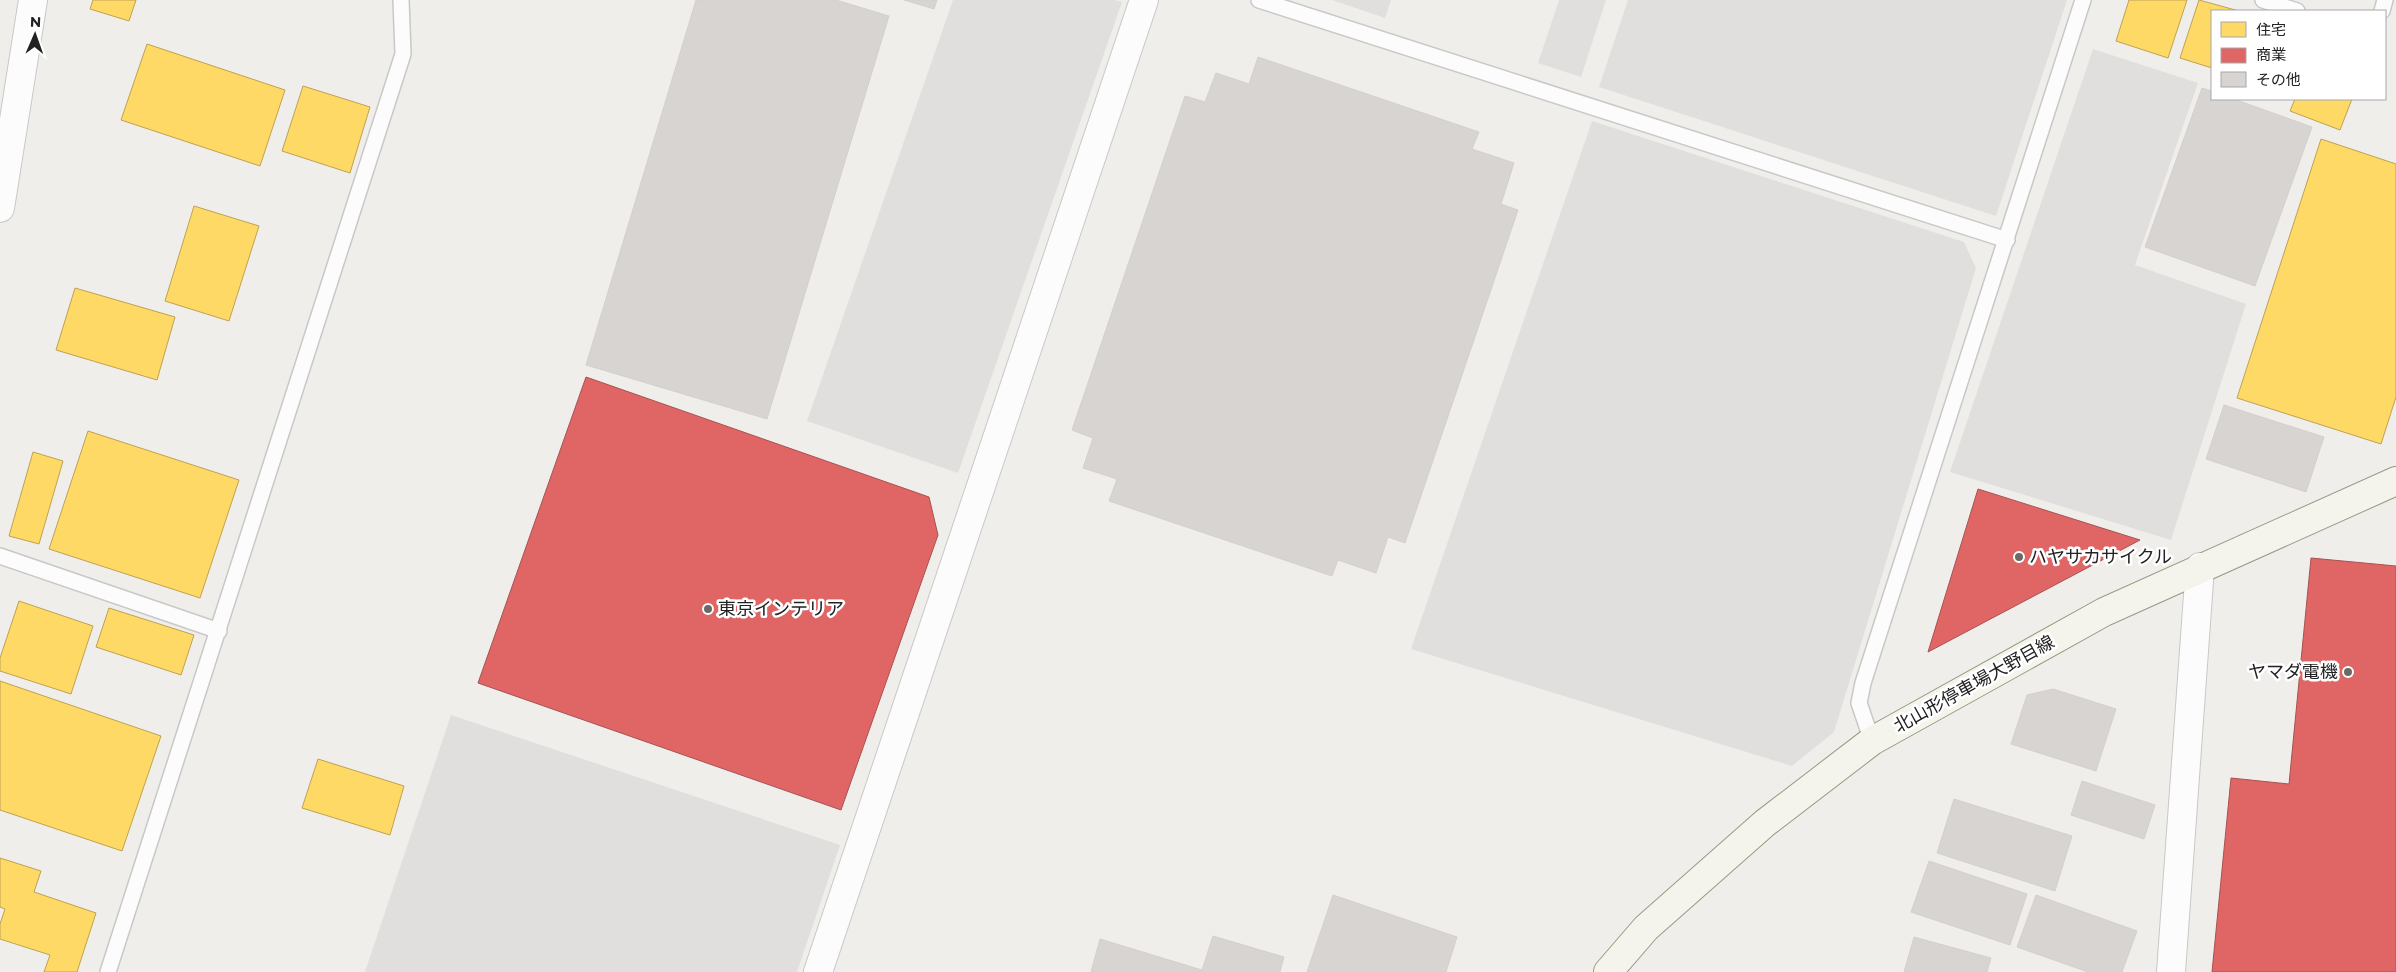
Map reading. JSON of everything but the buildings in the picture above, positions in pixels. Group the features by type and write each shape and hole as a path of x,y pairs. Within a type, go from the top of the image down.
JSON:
{"main road":[{"name":"北山形停車場大野目線","path":"1608,972 1646,928 1765,823 1872,741 2104,612 2395,478"}],"street":[{"path":"0,208 8,118 33,0"},
{"path":"818,972 1144,0"},
{"path":"2171,972 2200,567"}],"lane":[{"path":"108,972 219,632 403,54 402,0"},
{"path":"1259,0 2007,240"},
{"path":"1872,741 1859,703 1863,683 2083,0"},
{"path":"2263,0 2294,10"},
{"path":"0,556 219,632"}],"shaded area":[{"path":"953,0 1115,0 1122,2 958,473 807,421"},
{"path":"1332,0 1391,0 1385,18"},
{"path":"1559,0 1606,0 1581,77 1538,63"},
{"path":"1628,0 2067,0 1996,216 1599,87"},
{"path":"2093,49 2198,83 2135,265 2246,304 2171,540 1950,472"},
{"path":"1592,121 1964,242 1976,268 1834,732 1792,766 1411,649"},
{"path":"451,715 840,845 797,972 365,972"}],"place":[{"name":"ハヤサカサイクル","path":"2019,557"},
{"name":"東京インテリア","path":"708,609"},
{"name":"ヤマダ電機","path":"2348,672"}]}
